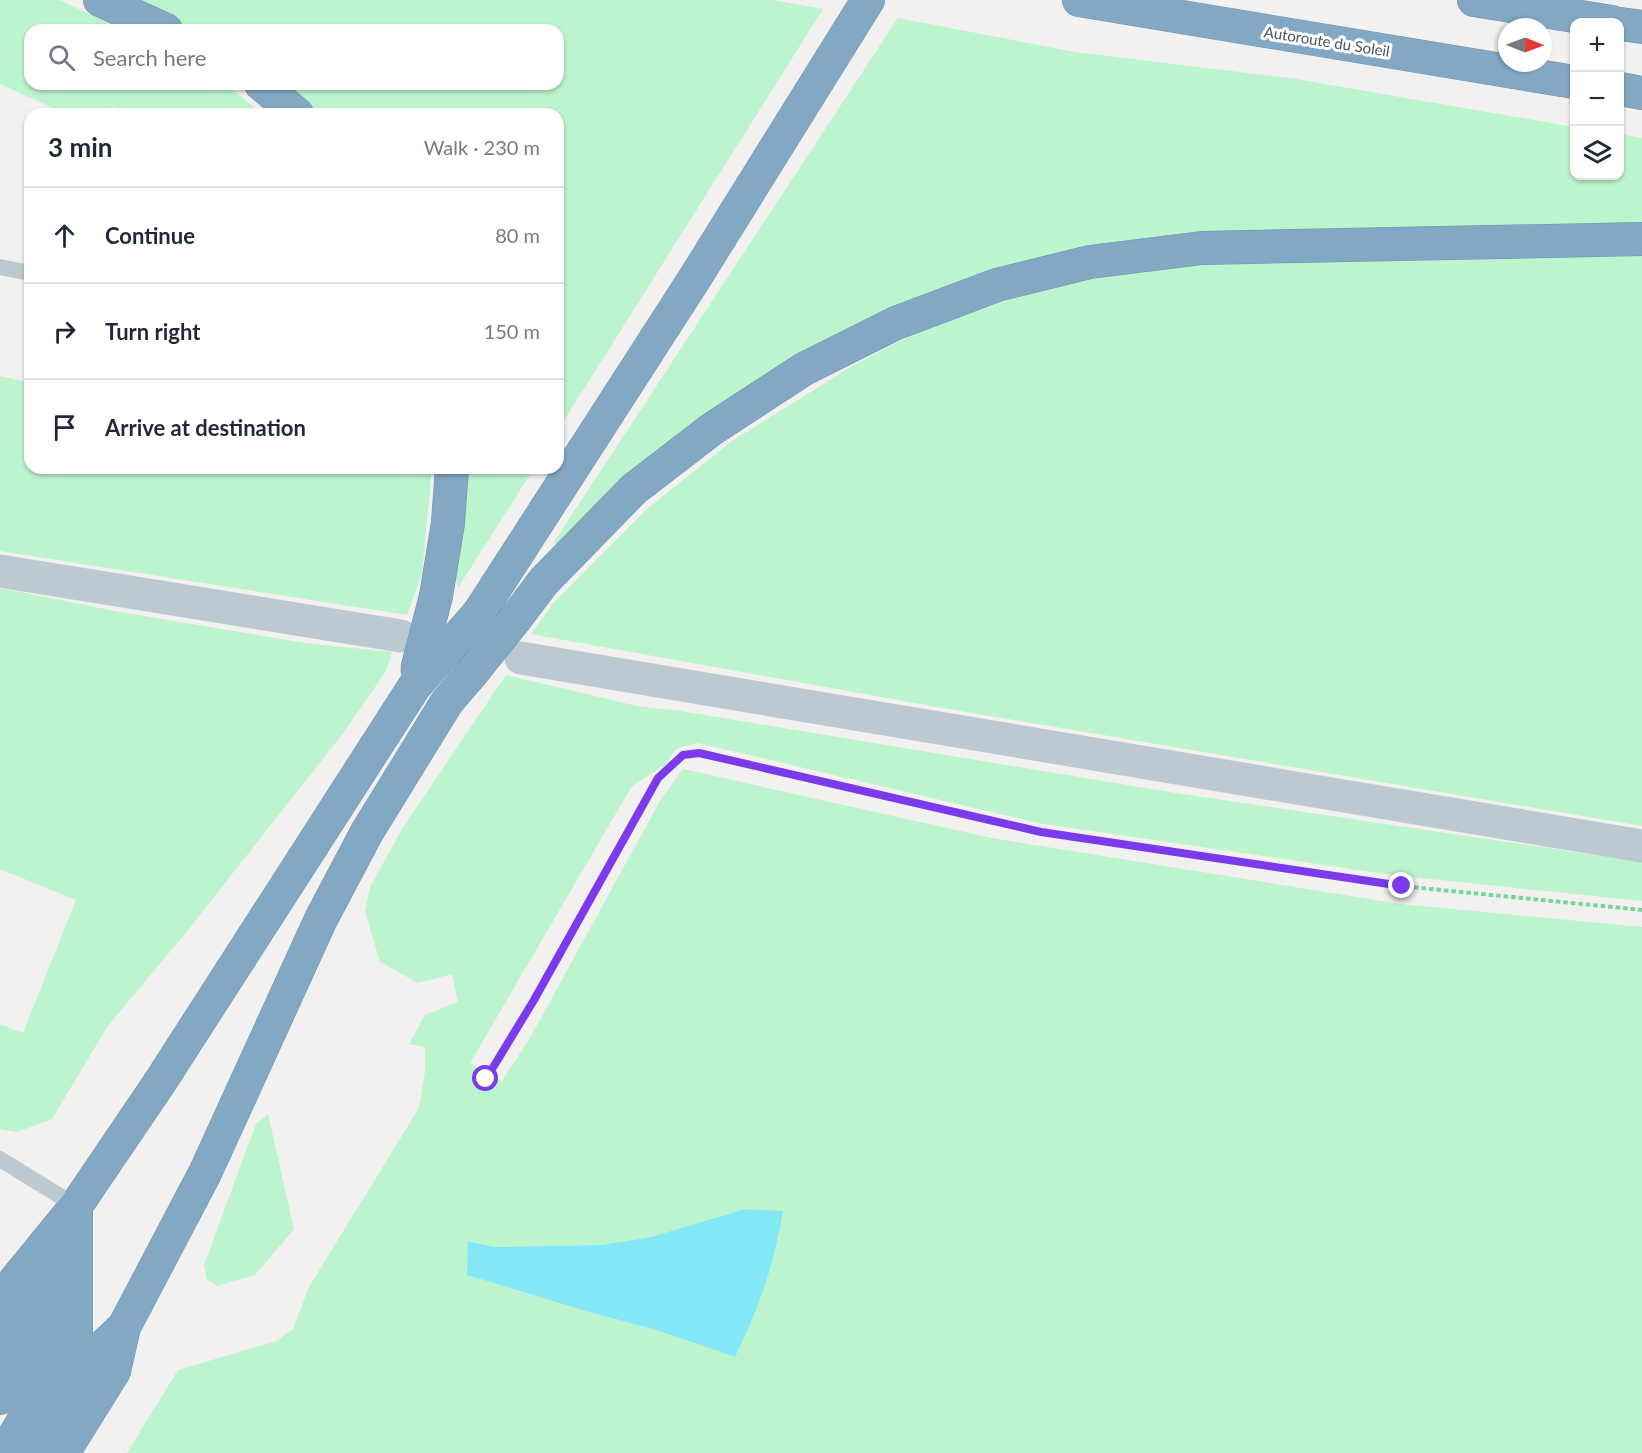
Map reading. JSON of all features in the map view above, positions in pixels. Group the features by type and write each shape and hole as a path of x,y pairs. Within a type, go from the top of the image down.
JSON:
{"highway":[{"path":"100,0 153,24"},
{"path":"0,1299 76,1206 479,613 693,280 868,0"},
{"name":"Autoroute du Soleil","path":"1079,0 1570,81"},
{"path":"1474,0 1587,18"},
{"path":"1624,25 1642,27"},
{"path":"268,90 290,108"},
{"path":"1624,90 1642,93"},
{"path":"438,674 516,618 544,581 634,489 712,429 804,369 896,323 997,285 1090,262 1202,248 1642,239"},
{"path":"63,1453 114,1371 124,1327 206,1173 321,919 367,832 447,702 438,674 436,596 448,524 452,474"},
{"path":"0,1269 76,1206"},
{"path":"0,1349 23,1311 76,1206"},
{"path":"0,1398 44,1326 76,1206"},
{"path":"4,1453 76,1334 76,1206"},
{"path":"35,1453 92,1357 124,1327"},
{"path":"88,1453 129,1380 124,1327"}],"street":[{"path":"0,571 401,636"},
{"path":"521,658 1642,846"}],"lane":[{"path":"0,267 24,272"},
{"path":"0,1159 76,1206"}],"path":[{"path":"486,1079 534,1000 658,778 683,755 699,753 1041,832 1402,886 1642,910"}],"green space":[{"path":"0,0 59,0 111,24 24,24 24,90 232,90 255,108 115,108 103,98 114,108 53,108 0,84"},
{"path":"131,0 772,0 823,9 564,420 564,108 310,108 289,90 564,90 564,24 179,24"},
{"path":"898,18 1075,52 1296,79 1570,126 1570,180 1624,180 1624,135 1642,138 1642,229 1325,232 881,314 561,548 554,542"},
{"path":"1642,255 1642,826 937,707 531,634 554,602 647,509 732,441 854,365 924,329 1012,299 1101,277 1224,261"},
{"path":"0,376 24,382 24,474 431,474 422,573 407,615 0,551"},
{"path":"468,474 530,474 458,588 453,571 467,502"},
{"path":"0,588 120,612 305,643 392,652 386,671 344,732 188,930 107,1027 52,1119 17,1132 0,1129 0,1024 23,1033 76,900 0,869"},
{"path":"506,675 637,706 680,711 1182,794 1642,862 1642,901 1392,875 1038,823 698,743 676,749 665,765 632,786 470,1063 502,1081 530,1038 660,801 683,769 992,838 1400,904 1642,927 1642,1453 127,1453 178,1370 276,1341 293,1329 309,1287 419,1108 425,1071 425,1047 409,1044 425,1015 458,1002 452,974 418,983 380,962 365,911 370,887 402,829","holes":["745,1209 783,1212 765,1286 735,1357 659,1331 467,1275 469,1241 494,1247 602,1245 651,1237"]},
{"path":"268,1114 294,1229 255,1275 217,1286 207,1280 204,1265 256,1124"}],"water":[{"path":"745,1209 783,1211 765,1286 735,1357 659,1331 467,1275 468,1241 494,1247 602,1245 651,1237"}],"route":[{"path":"486,1079 534,1000 658,778 683,755 699,753 1041,832 1402,886"}]}
